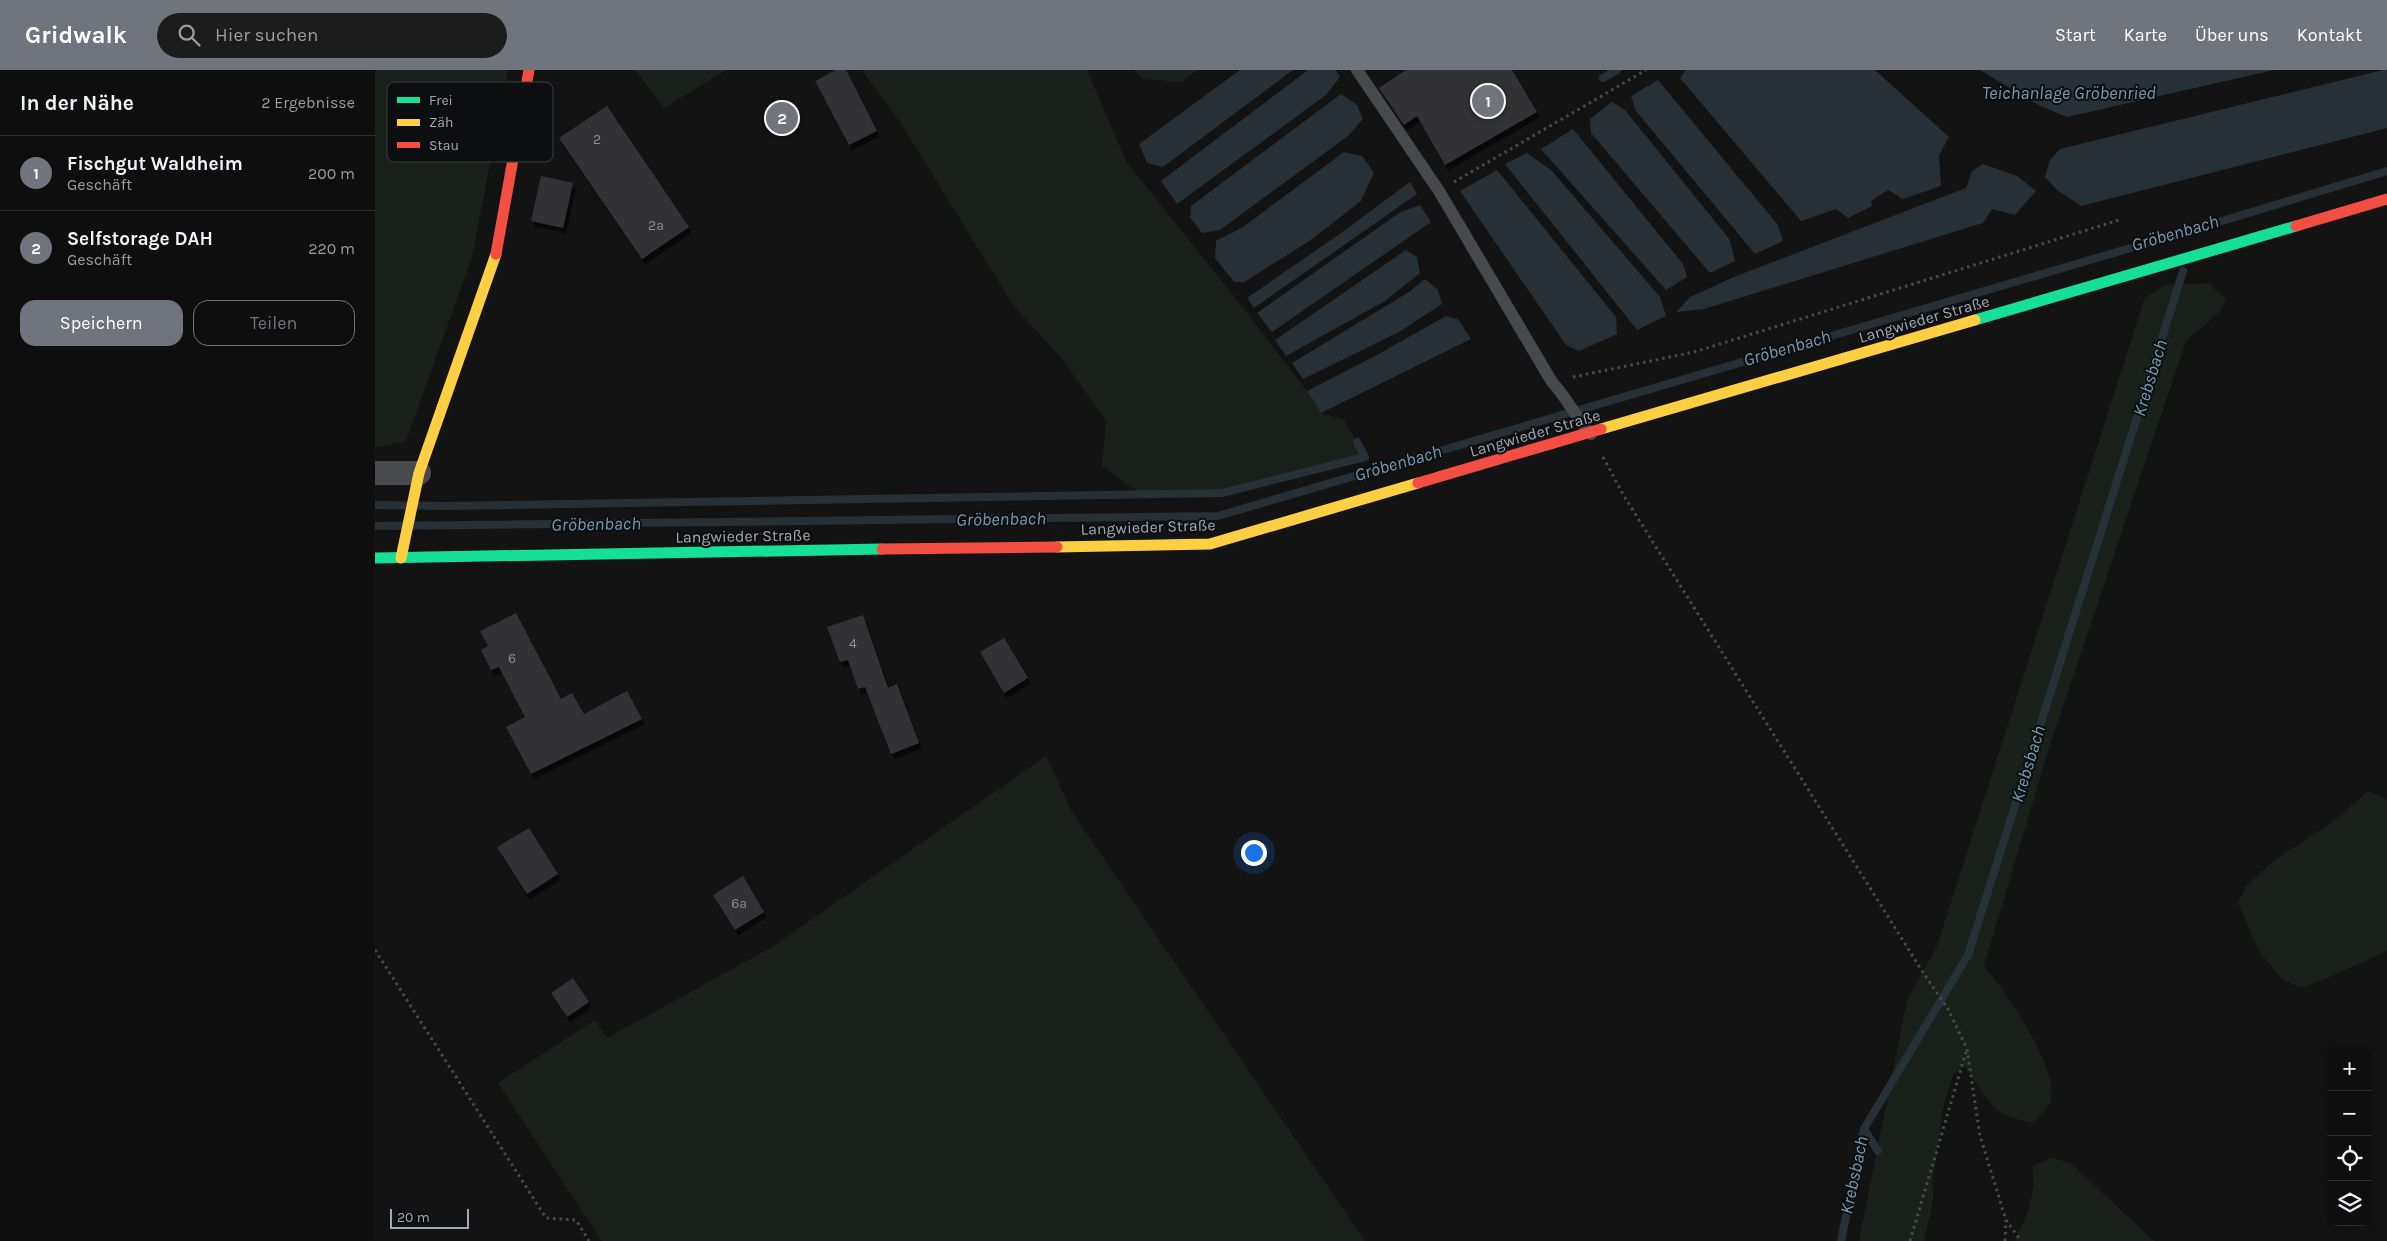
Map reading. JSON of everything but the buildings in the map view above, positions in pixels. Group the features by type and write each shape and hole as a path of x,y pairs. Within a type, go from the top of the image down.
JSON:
{"street":[{"path":"401,558 419,473 496,254 512,162"},
{"name":"Langwieder Straße","path":"375,558 1210,544 1591,434 2387,199"},
{"path":"375,474 419,473"}],"lane":[{"path":"1357,70 1439,191 1553,382 1562,392 1579,421 1591,434"}],"path":[{"path":"1439,191 1646,70"},
{"path":"1553,382 1694,352 2119,220"},
{"path":"1591,434 1624,496 1924,974 1948,1008 1967,1049 1980,1136 2006,1220 2021,1241"},
{"path":"375,950 546,1218 575,1220 589,1241"},
{"path":"1910,1241 1967,1049"},
{"path":"2005,1241 2006,1220"}],"shaded area":[{"path":"375,70 508,70 506,82 387,82 387,162 490,162 472,257 406,441 375,448"},
{"path":"635,70 726,70 664,108"},
{"path":"862,70 1087,70 1126,161 1229,290 1307,391 1321,413 1344,420 1365,457 1222,493 1143,495 1102,466 1106,421 1063,360 1013,305 902,125"},
{"path":"1134,70 1198,70 1181,82 1142,79"},
{"path":"2208,283 2226,300 2219,313 2186,341 2050,745 1984,966 2017,1011 2040,1052 2048,1071 2051,1088 2050,1102 2033,1123 2009,1117 1996,1110 1964,1066 1953,1075 1943,1109 1933,1180 1933,1202 1924,1241 1859,1241 1907,1000 1937,946 2145,297 2166,285"},
{"path":"1046,756 1072,812 1365,1241 602,1241 498,1083 595,1020 607,1038 772,947"},
{"path":"2368,791 2387,800 2387,951 2323,980 2300,988 2280,977 2259,951 2238,903 2246,886 2273,861 2335,820"},
{"path":"2052,1158 2070,1163 2154,1241 2015,1241 2030,1205 2033,1187 2032,1166"}],"water":[{"path":"1240,70 1293,70 1163,167 1147,163 1139,144"},
{"path":"1308,70 1336,70 1340,77 1326,95 1177,204 1161,181"},
{"path":"1686,70 1875,70 1949,137 1939,156 1941,186 1903,199 1888,190 1871,201 1872,206 1848,218 1836,209 1801,221 1680,78"},
{"name":"Teichanlage Gröbenried","path":"1980,70 2274,70 2067,117 2040,106"},
{"path":"2387,70 2387,128 2081,206 2057,190 2045,177 2050,160 2060,149"},
{"path":"1658,80 1778,225 1783,241 1755,254 1636,111 1631,96"},
{"path":"1341,94 1357,105 1363,119 1348,136 1220,230 1202,233 1190,217 1191,206"},
{"path":"1612,102 1625,110 1730,240 1735,261 1710,273 1591,133 1590,119"},
{"path":"1573,129 1683,264 1687,277 1666,290 1541,149"},
{"path":"1344,152 1362,156 1374,173 1361,201 1311,240 1244,282 1234,282 1215,258 1216,241 1243,227"},
{"path":"1527,153 1552,171 1660,297 1666,316 1637,330 1505,164"},
{"path":"1983,164 2017,176 2036,191 2015,215 1992,209 1983,223 1704,309 1676,312 1690,297 1734,277 1966,188 1972,171"},
{"path":"1497,170 1616,317 1617,334 1579,351 1566,345 1460,191"},
{"path":"1410,182 1417,194 1254,308 1247,298 1341,233"},
{"path":"1420,205 1431,222 1272,332 1257,313 1399,213"},
{"path":"1406,250 1417,257 1420,273 1385,301 1286,356 1275,340"},
{"path":"1425,279 1438,290 1442,304 1399,332 1303,379 1292,363 1409,292"},
{"path":"1446,316 1458,319 1471,339 1321,413 1307,391"}],"waterway":[{"path":"1603,78 1617,70"},
{"name":"Gröbenbach","path":"375,526 1218,516 2387,171"},
{"name":"Krebsbach","path":"1841,1241 1864,1129 1968,955 2183,271"},
{"path":"375,505 444,506 1222,493 1365,457 1357,442"},
{"path":"1864,1129 1878,1151"}],"traffic: fast":[{"path":"1975,320 2296,226"},
{"path":"375,558 882,549"}],"traffic: slow":[{"path":"401,558 419,473 496,254"},
{"path":"1601,429 1975,320"},
{"path":"1057,547 1210,544 1418,483"}],"traffic: jam":[{"path":"527,82 529,70"},
{"path":"496,254 512,162"},
{"path":"2296,226 2387,199"},
{"path":"1418,483 1601,429"},
{"path":"882,549 1057,547"}],"place":[{"name":"Fischgut Waldheim","path":"1488,101"},
{"name":"Selfstorage DAH","path":"782,118"}]}
